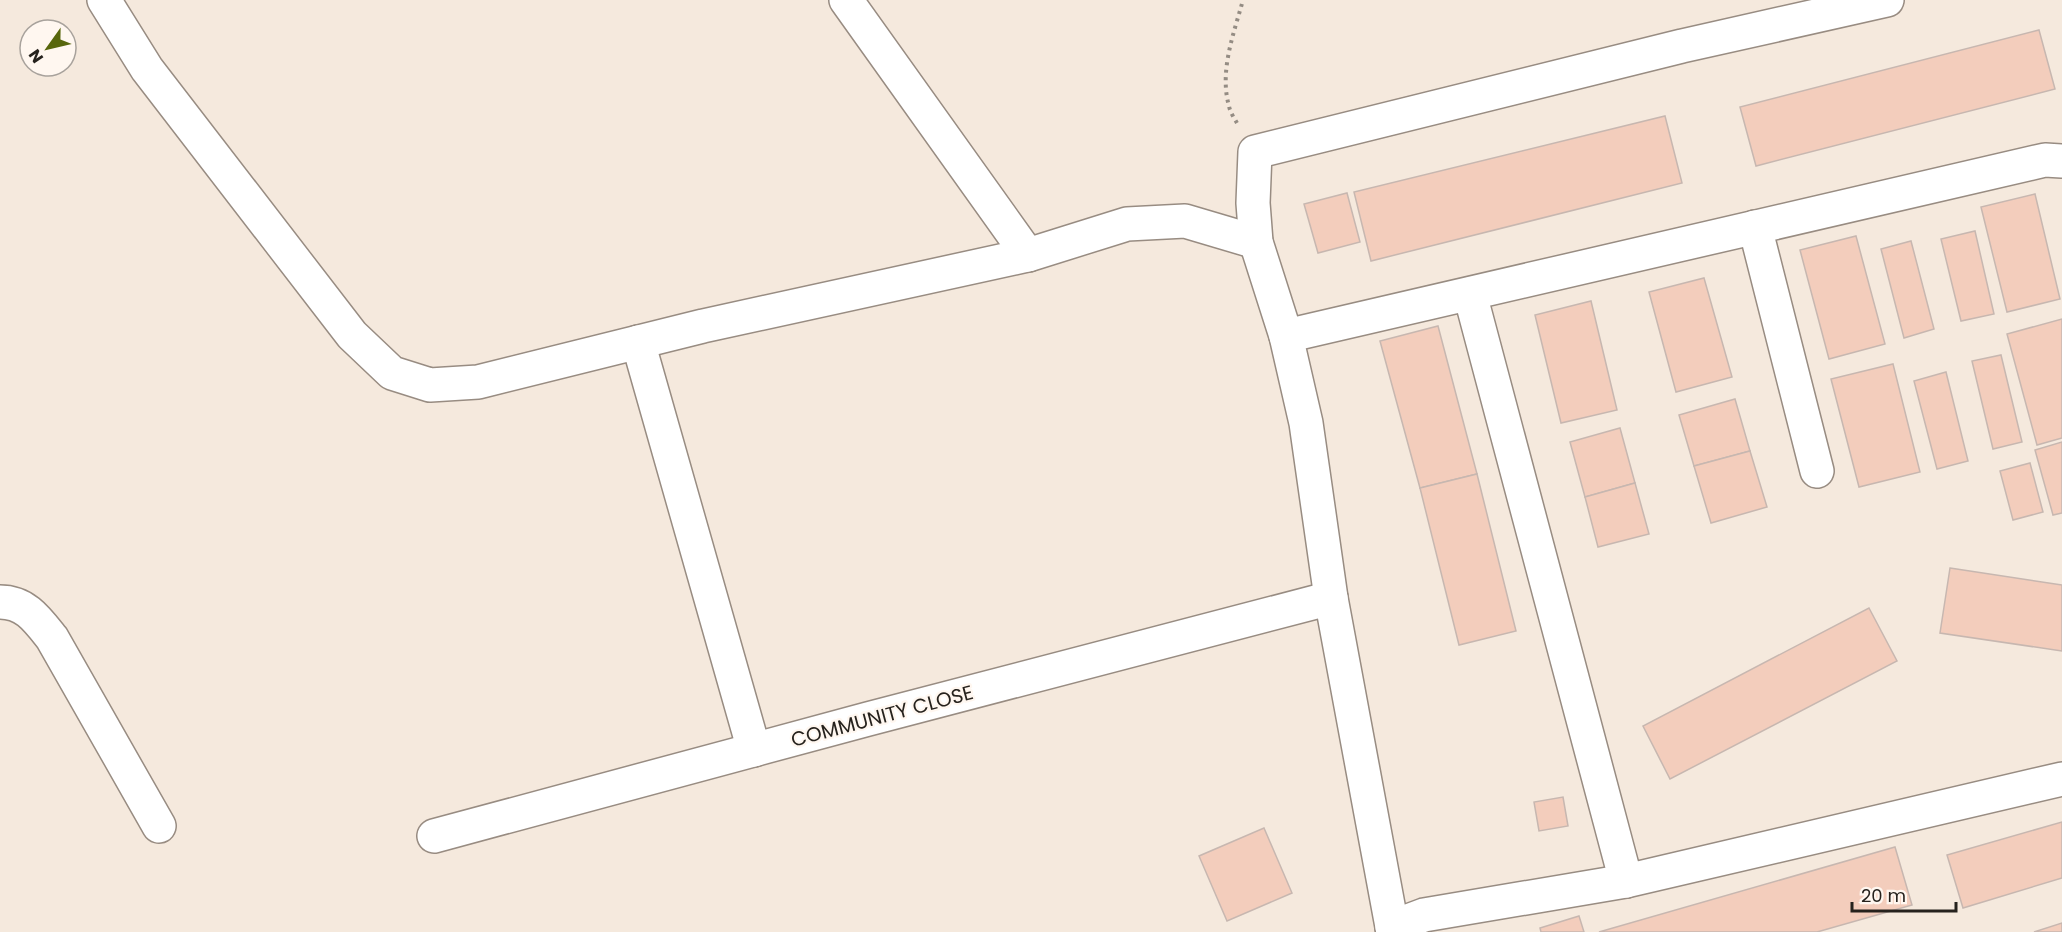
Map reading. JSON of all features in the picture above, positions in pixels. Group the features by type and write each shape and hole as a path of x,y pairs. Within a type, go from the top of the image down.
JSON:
{"street":[{"path":"104,0 147,69 345,326 392,373 430,385 478,382 638,342 1028,255 1127,224 1185,221 1256,242"},
{"path":"846,0 1028,255"},
{"path":"1887,0 1682,46 1255,152 1253,203 1256,242 1286,336 1306,423 1331,598 1392,929 1424,915 1626,881 2062,779"},
{"path":"1286,336 2045,160 2062,160"},
{"path":"1755,227 1817,471"},
{"path":"1470,294 1626,881"},
{"path":"638,342 754,750"},
{"name":"COMMUNITY CLOSE","path":"434,836 1331,598"},
{"path":"0,602 18,604 34,615 52,638 159,826"}],"path":[{"path":"1243,0 1228,50 1226,76 1229,106 1241,132 1255,152"}],"building":[{"path":"2039,30 2055,89 1756,166 1740,107"},
{"path":"1665,116 1682,183 1371,261 1354,192"},
{"path":"1347,193 1360,242 1318,253 1304,204"},
{"path":"2035,194 2060,299 2007,312 1981,207"},
{"path":"1975,231 1994,314 1961,321 1941,239"},
{"path":"1856,236 1885,344 1829,359 1800,250"},
{"path":"1911,241 1934,329 1904,338 1881,249"},
{"path":"1704,278 1732,377 1676,392 1649,292"},
{"path":"1591,301 1617,410 1561,423 1535,315"},
{"path":"2062,319 2062,438 2037,445 2007,334"},
{"path":"1438,326 1477,474 1420,488 1380,341"},
{"path":"2001,355 2022,442 1993,449 1972,361"},
{"path":"1893,364 1920,472 1859,487 1831,379"},
{"path":"1946,372 1968,461 1937,469 1914,381"},
{"path":"1735,399 1750,451 1694,466 1679,415"},
{"path":"1620,428 1635,483 1585,497 1570,442"},
{"path":"2062,442 2062,513 2053,515 2035,450"},
{"path":"1750,451 1767,507 1711,523 1694,466"},
{"path":"2030,463 2043,512 2013,520 2000,471"},
{"path":"1477,474 1516,631 1459,645 1420,488"},
{"path":"1635,483 1649,534 1598,547 1585,497"},
{"path":"1950,568 2062,585 2062,651 1940,633"},
{"path":"1869,608 1897,661 1670,779 1643,726"},
{"path":"1563,797 1568,826 1539,831 1534,802"},
{"path":"2062,822 2062,878 1963,908 1947,855"},
{"path":"1264,828 1292,893 1227,921 1199,856"},
{"path":"1895,847 1912,905 1817,932 1599,932"},
{"path":"1579,916 1584,932 1541,932 1540,928"},
{"path":"2062,923 2062,932 2034,932"}]}
